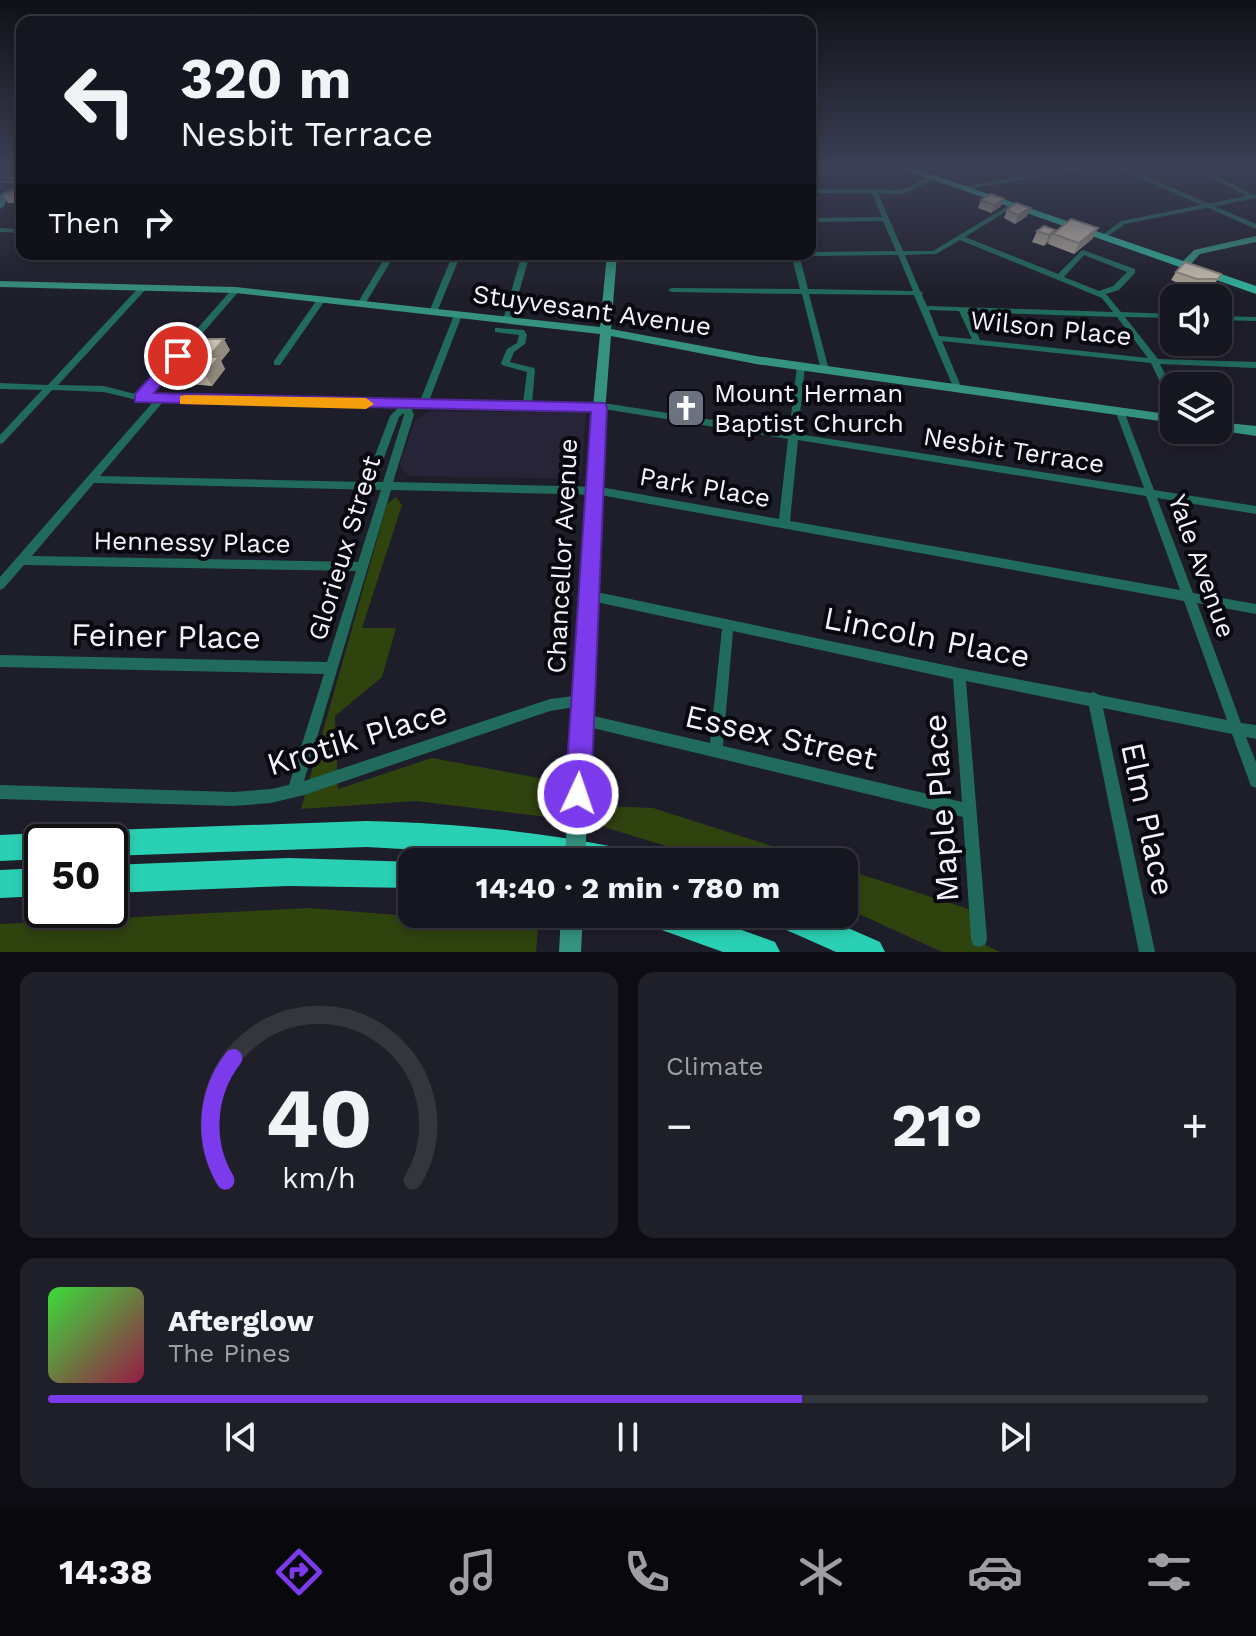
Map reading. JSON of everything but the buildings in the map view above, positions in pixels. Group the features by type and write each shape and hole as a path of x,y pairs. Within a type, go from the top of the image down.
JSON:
{"highway":[{"path":"128,842 318,835 439,835 543,848"},
{"path":"0,848 24,847"},
{"path":"128,878 289,872 398,874"},
{"path":"0,884 24,883"},
{"path":"696,928 765,952"},
{"path":"815,928 870,952"}],"main road":[{"path":"1028,210 1256,290"},
{"path":"1184,265 1197,252 1256,239"},
{"name":"Chancellor Avenue","path":"576,848 592,490 611,260"},
{"name":"Stuyvesant Avenue","path":"0,284 236,290 605,331 825,370 1160,417"},
{"path":"1232,428 1256,431"}],"street":[{"path":"882,210 958,389"},
{"path":"816,254 934,253 1005,210"},
{"path":"1103,237 1118,223 1184,210"},
{"path":"1217,210 1256,227"},
{"path":"816,220 886,219"},
{"path":"962,238 1101,293 1121,314 1160,373"},
{"path":"1060,276 1083,252 1132,271 1116,288 1101,293"},
{"path":"361,304 387,260"},
{"path":"433,312 455,260"},
{"path":"507,320 524,260"},
{"path":"796,260 825,370"},
{"path":"0,441 143,288"},
{"path":"182,352 236,290"},
{"path":"672,290 919,293"},
{"path":"277,363 322,299"},
{"path":"925,308 1160,315"},
{"path":"962,310 977,342"},
{"path":"423,404 458,315"},
{"path":"1232,318 1256,319"},
{"path":"498,330 521,332 523,335 521,344 510,351 505,363 531,370 527,406"},
{"name":"Wilson Place","path":"938,338 1154,361 1256,365"},
{"path":"141,398 172,363"},
{"path":"784,523 801,366"},
{"name":"Nesbit Terrace","path":"0,386 111,390 141,398 160,399 599,407 1256,510"},
{"path":"0,585 160,399"},
{"name":"Glorieux Street","path":"294,791 409,415 406,405 395,416 369,485"},
{"name":"Yale Avenue","path":"1121,413 1256,781"},
{"name":"Park Place","path":"91,479 592,490 1256,609"},
{"name":"Hennessy Place","path":"21,560 362,567"},
{"name":"Lincoln Place","path":"587,595 959,674 1256,732"},
{"path":"716,750 728,625"},
{"name":"Feiner Place","path":"0,661 330,668"},
{"name":"Maple Place","path":"959,674 979,939"},
{"name":"Elm Place","path":"1094,698 1147,952"},
{"name":"Krotik Place","path":"0,792 233,799 294,791 550,705 582,701"},
{"name":"Essex Street","path":"581,719 968,811"}],"shaded area":[{"path":"430,411 586,413 581,479 410,476 400,464 415,420"}],"green space":[{"path":"396,497 402,505 362,628 396,628 382,677 335,716 338,789 432,758 561,782 556,818 416,801 301,809 387,504"},
{"path":"604,806 653,808 778,848 672,848 604,827"},
{"path":"858,873 978,912 977,941 1000,952 942,952 858,913"},
{"path":"308,908 398,915 398,928 538,928 536,952 0,952 0,924 24,923 24,928 128,928 128,917"}],"slow traffic":[{"path":"185,400 366,404"}],"place":[{"name":"Mount Herman Baptist Church","path":"686,408"}],"route":[{"path":"178,356 141,398 599,407 592,490 578,794"}]}
